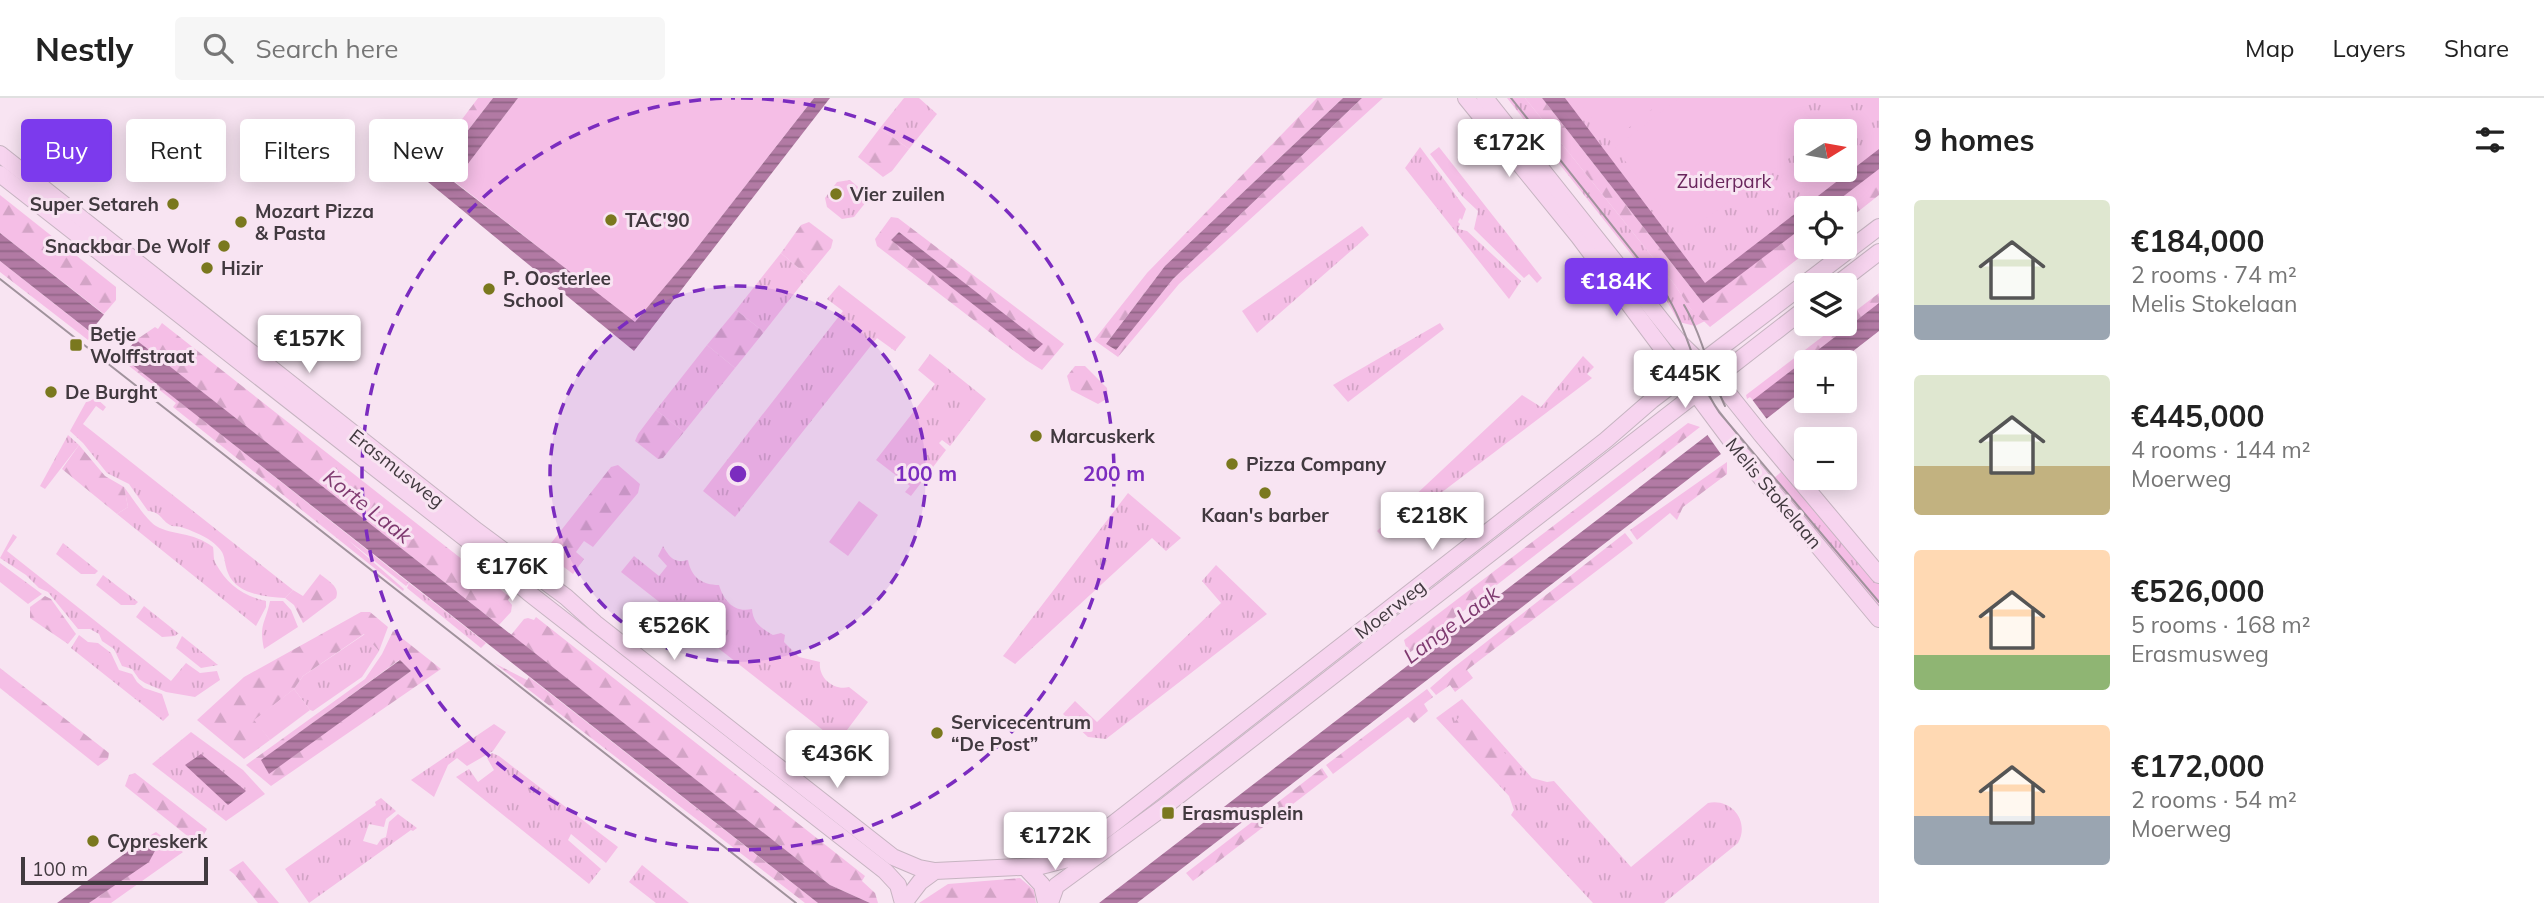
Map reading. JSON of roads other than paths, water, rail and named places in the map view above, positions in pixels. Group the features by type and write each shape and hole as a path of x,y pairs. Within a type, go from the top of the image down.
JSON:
{"main road":[{"name":"Melis Stokelaan","path":"1466,98 1579,237 1738,450 1879,619"},
{"name":"Melis Stokelaan","path":"1485,98 1678,341 1716,378 1879,575"},
{"name":"Erasmusweg","path":"0,154 477,531 566,597 595,623 893,858 935,871"},
{"name":"Erasmusweg","path":"0,174 885,871 898,884 904,903"},
{"name":"Moerweg","path":"1024,867 1069,859 1606,440 1683,376 1879,227"},
{"path":"1852,273 1879,253"},
{"name":"Moerweg","path":"1048,903 1056,886 1164,807 1794,317"},
{"path":"904,903 920,883 935,871 1024,867 1042,885 1048,903"}],"tram line":[{"path":"1511,98 1664,291 1680,321 1703,383 1719,412 1879,602"},
{"path":"0,279 796,903"},
{"path":"1684,305 1725,406"}],"place":[{"name":"Vier zuilen","path":"836,194"},
{"name":"Super Setareh","path":"173,204"},
{"name":"TAC'90","path":"611,220"},
{"name":"Mozart Pizza & Pasta","path":"241,222"},
{"name":"Snackbar De Wolf","path":"224,246"},
{"name":"Hizir","path":"207,268"},
{"name":"P. Oosterlee School","path":"489,289"},
{"name":"Betje Wolffstraat","path":"76,345"},
{"name":"De Burght","path":"51,392"},
{"name":"Marcuskerk","path":"1036,436"},
{"name":"Pizza Company","path":"1232,464"},
{"name":"Kaan's barber","path":"1265,493"},
{"name":"Servicecentrum “De Post”","path":"937,733"},
{"name":"Erasmusplein","path":"1168,813"},
{"name":"Cypreskerk","path":"93,841"}],"park label":[{"name":"Zuiderpark","path":"1724,181"}],"water label":[{"name":"Korte Laak","path":"368,506"},
{"name":"Lange Laak","path":"1451,624"}]}
